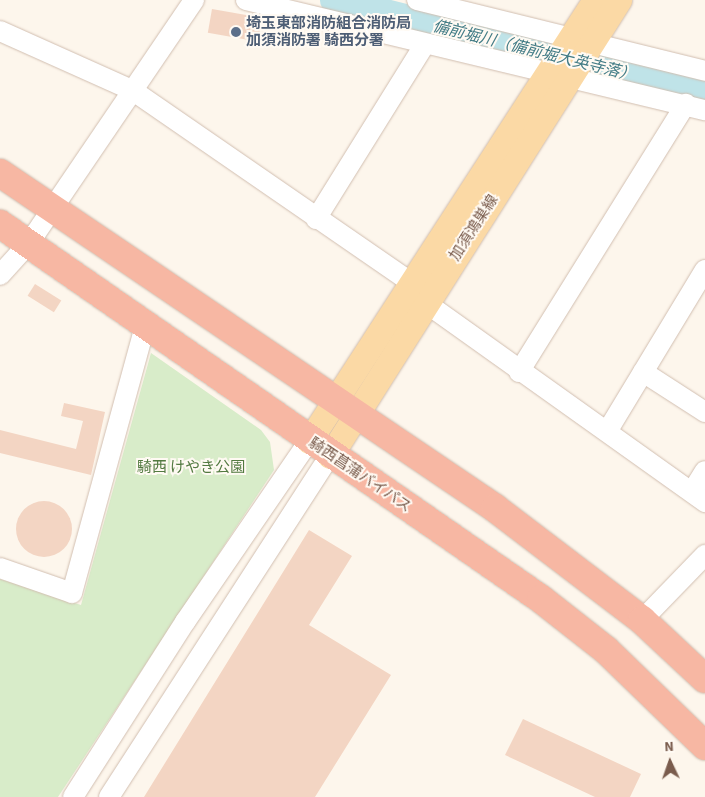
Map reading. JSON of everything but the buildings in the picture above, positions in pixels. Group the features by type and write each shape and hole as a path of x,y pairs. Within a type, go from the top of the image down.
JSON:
{"highway":[{"path":"0,173 348,405 511,519 642,620 705,679"},
{"name":"騎西菖蒲バイパス","path":"0,224 30,243 145,327 320,449 541,599 606,650 705,746"}],"main road":[{"name":"加須鴻巣線","path":"580,44 595,0"},
{"name":"加須鴻巣線","path":"320,449 580,44 618,0"}],"street":[{"path":"0,274 30,243 194,0"},
{"path":"246,0 425,44 561,73 705,110"},
{"path":"417,0 580,44 705,71"},
{"path":"0,31 132,90 419,293 519,372 608,430 699,496 705,471"},
{"path":"316,219 425,44"},
{"path":"519,372 686,104"},
{"path":"608,430 705,270"},
{"path":"0,568 72,592 145,327"},
{"path":"643,372 705,412"},
{"path":"73,797 185,622 320,449"},
{"path":"109,797 320,449"},
{"path":"642,620 705,554"}],"green space":[{"name":"騎西 けやき公園","path":"151,353 261,430 270,442 274,470 58,797 0,797 0,579 81,605"}],"waterway":[{"name":"備前堀川（備前堀大英寺落）","path":"334,0 705,94"}],"place":[{"name":"埼玉東部消防組合消防局 加須消防署 騎西分署","path":"236,32"}]}
